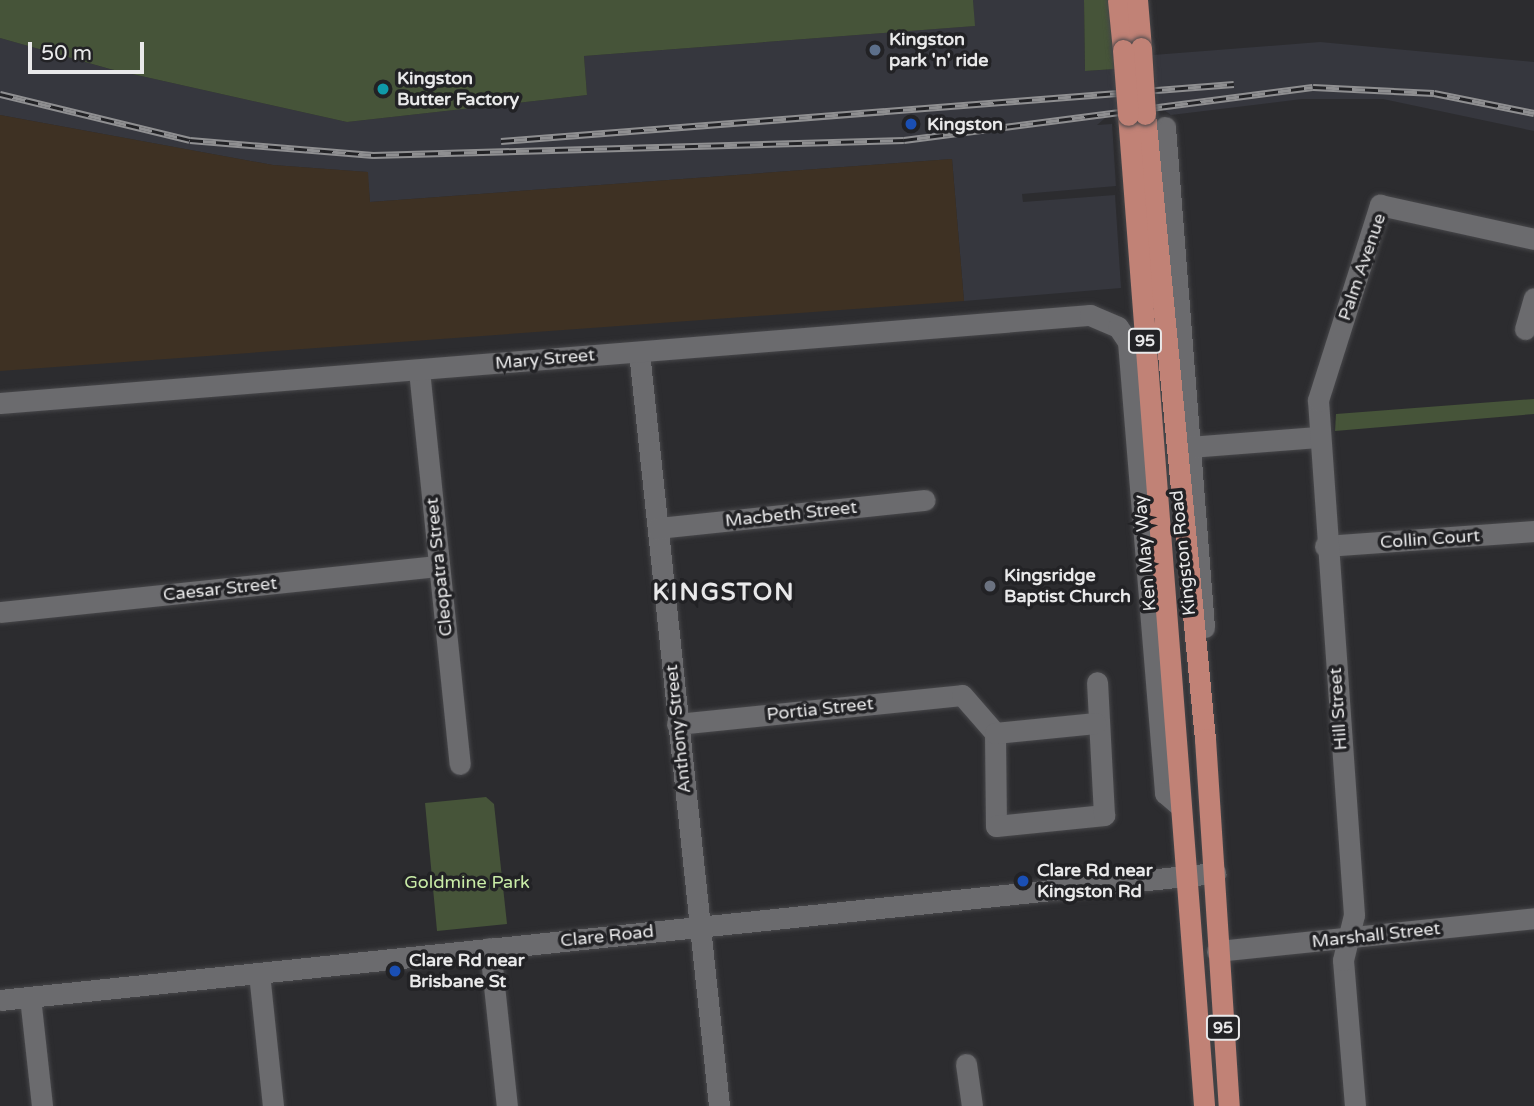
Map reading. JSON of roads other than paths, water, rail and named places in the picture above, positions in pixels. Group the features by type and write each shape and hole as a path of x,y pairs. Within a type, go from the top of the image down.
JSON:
{"main road":[{"name":"Kingston Road","path":"1118,0 1132,49"},
{"name":"Kingston Road","path":"1137,0 1132,49 1181,806 1204,1106"},
{"name":"Kingston Road","path":"1136,114 1205,739 1229,1106"},
{"path":"1196,1010 1203,994 1201,960 1217,951"}],"street":[{"path":"1165,127 1212,724 1205,739"},
{"name":"Palm Avenue","path":"1317,437 1318,400 1380,205 1534,239"},
{"path":"1525,329 1534,298"},
{"name":"Ken May Way","path":"1090,315 1118,327 1128,342 1165,793 1181,806"},
{"name":"Mary Street","path":"0,403 1090,315"},
{"name":"Anthony Street","path":"639,352 719,1106"},
{"name":"Cleopatra Street","path":"419,370 460,764"},
{"path":"1190,447 1317,437"},
{"name":"Hill Street","path":"1317,437 1354,915 1343,960 1355,1106"},
{"name":"Macbeth Street","path":"658,528 925,500"},
{"name":"Collin Court","path":"1325,547 1534,531"},
{"name":"Caesar Street","path":"0,612 439,566"},
{"path":"1096,723 995,733 996,826 1104,815 1096,723 1097,682"},
{"name":"Portia Street","path":"677,724 962,695 995,733"},
{"name":"Clare Road","path":"0,1000 1215,873"},
{"name":"Marshall Street","path":"1217,951 1534,918"},
{"path":"490,948 507,1106"},
{"path":"259,973 273,1106"},
{"path":"30,997 42,1106"},
{"path":"966,1065 972,1106"}],"railway":[{"path":"501,141 1234,84"},
{"path":"0,94 190,140 373,155 904,140 1313,87 1434,93 1534,113"}],"place":[{"name":"Kingston park 'n' ride","path":"875,50"},
{"name":"Kingston Butter Factory","path":"383,89"},
{"name":"Kingston","path":"911,124"},
{"name":"Kingsridge Baptist Church","path":"990,586"},
{"name":"Clare Rd near Kingston Rd","path":"1023,881"},
{"name":"Clare Rd near Brisbane St","path":"395,971"}],"district":[{"name":"KINGSTON","path":"724,593"}],"park label":[{"name":"Goldmine Park","path":"467,882"}]}
